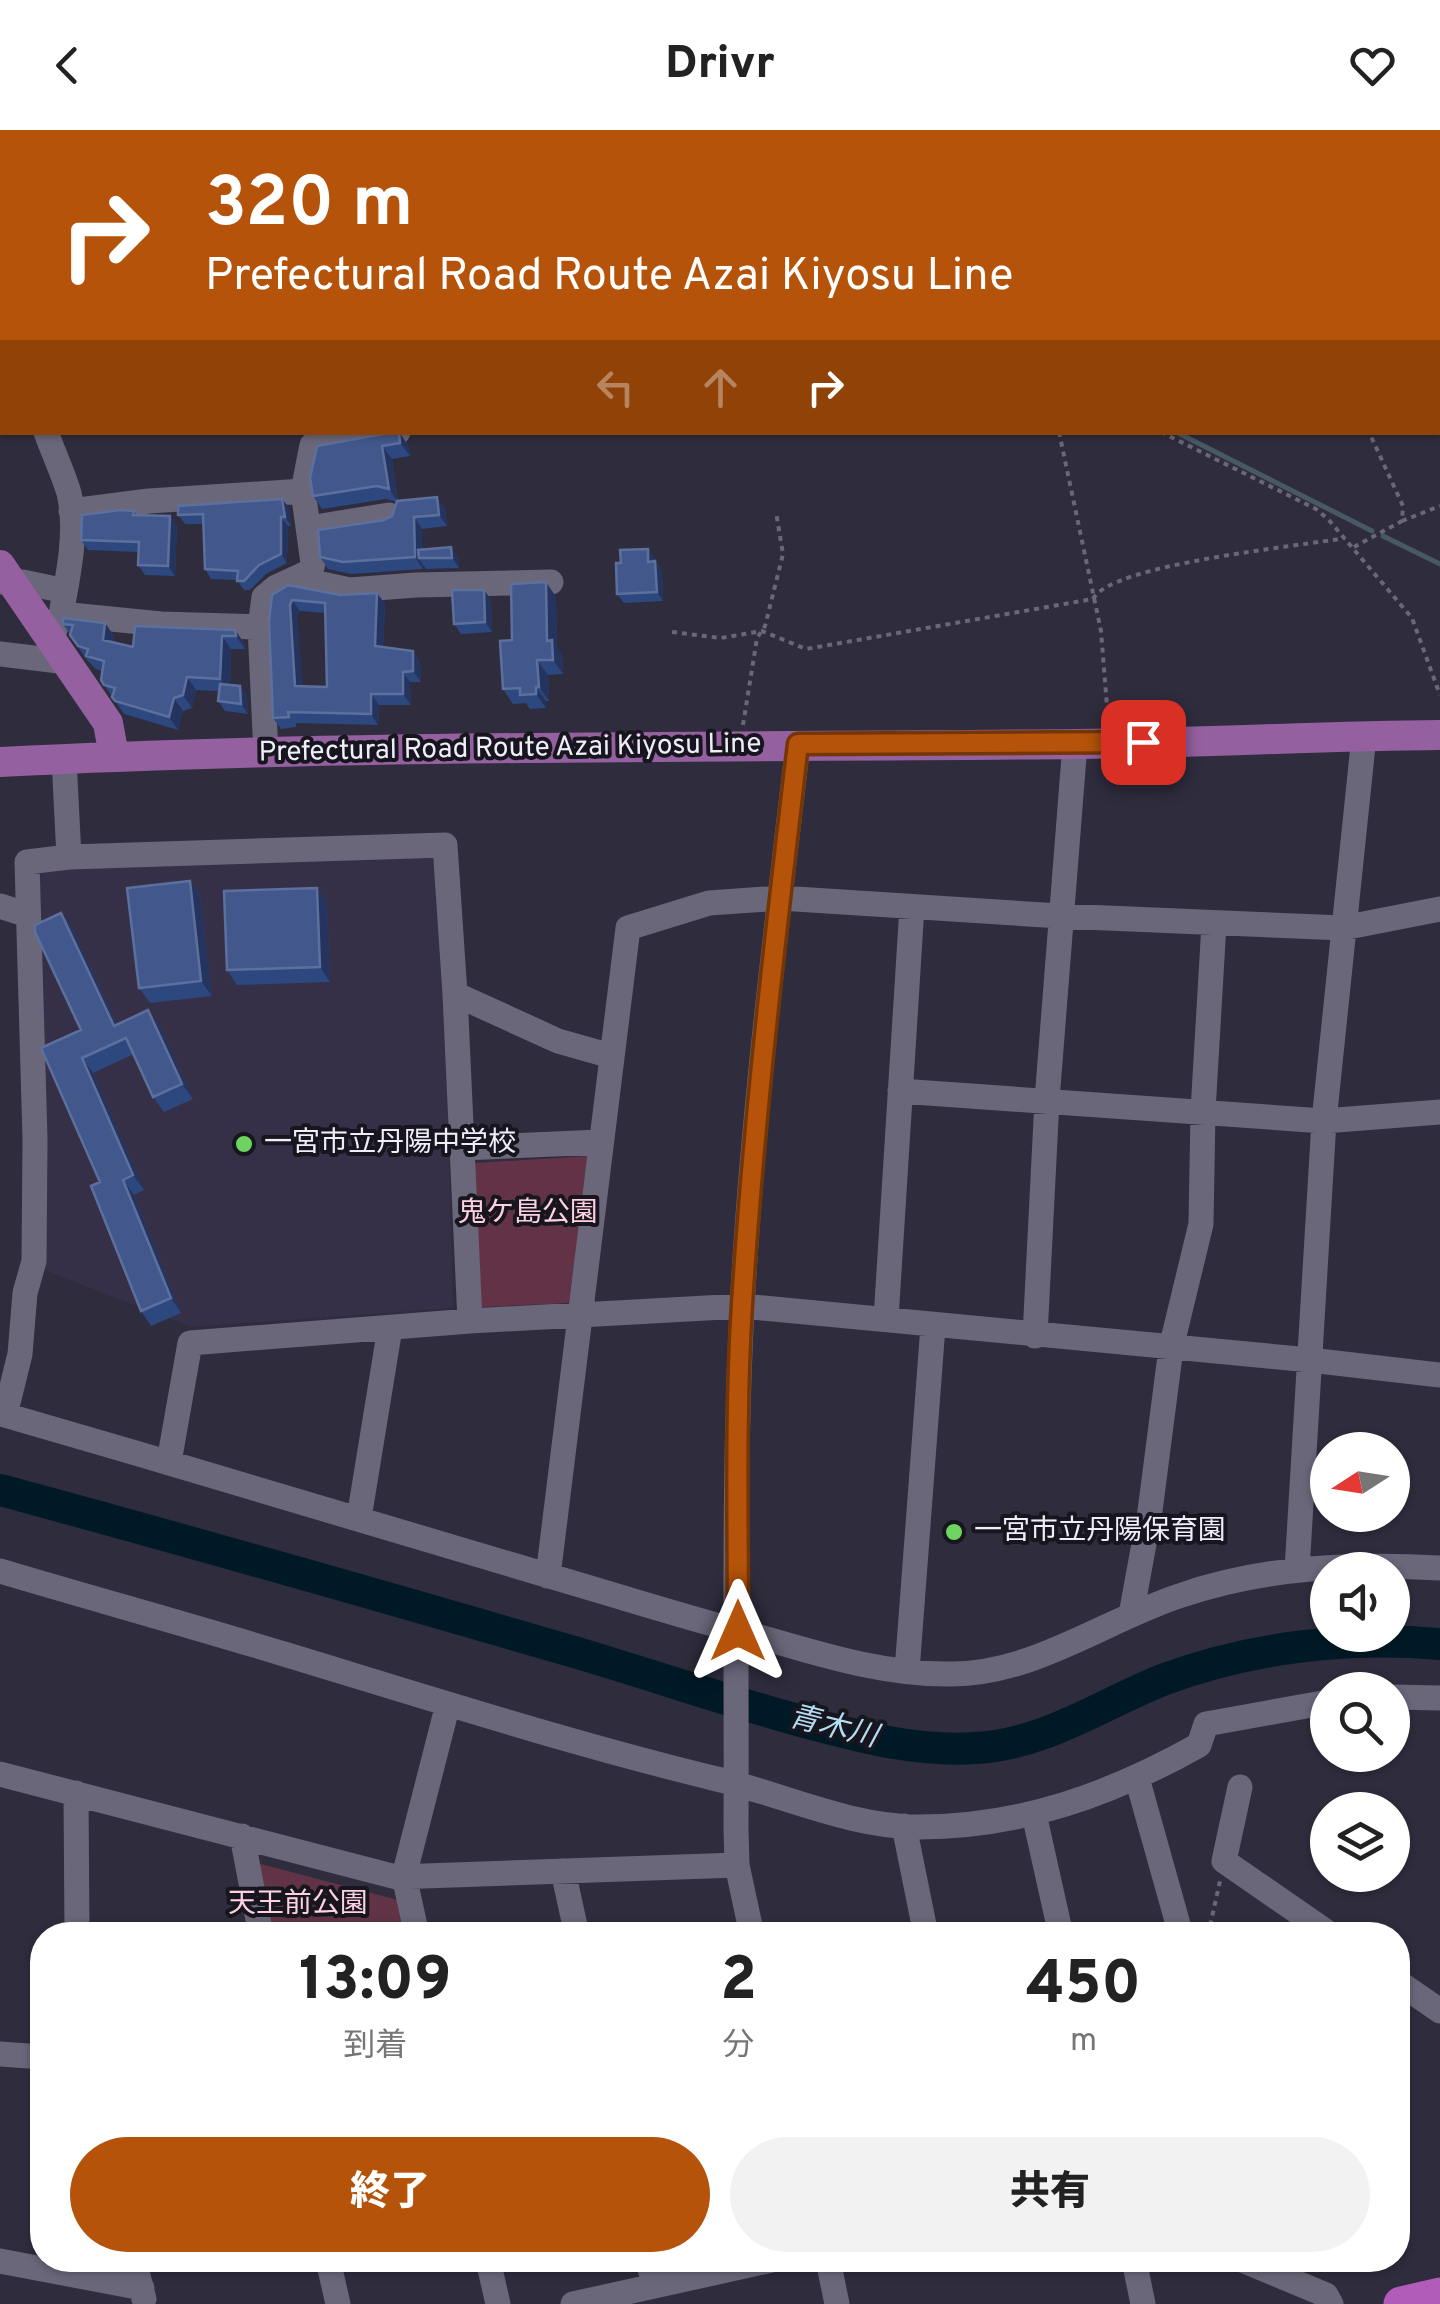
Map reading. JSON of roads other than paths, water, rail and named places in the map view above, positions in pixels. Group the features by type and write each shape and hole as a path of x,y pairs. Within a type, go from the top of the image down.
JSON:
{"highway":[{"path":"1400,2304 1440,2296"}],"main road":[{"path":"4,577 61,627 108,723 114,756"},
{"name":"Prefectural Road Route Azai Kiyosu Line","path":"0,762 114,756 740,744 1109,744 1440,735"}],"street":[{"path":"47,435 71,511 61,627"},
{"path":"266,754 260,627 264,597 311,571 303,491 313,438 356,435"},
{"path":"71,511 149,501 303,491"},
{"path":"309,528 389,515"},
{"path":"304,574 317,583 350,590 551,582"},
{"path":"4,577 23,582 61,627"},
{"path":"0,654 61,627 260,627"},
{"path":"1297,1570 1324,1122 1364,736"},
{"path":"749,1922 737,1865 738,1416 742,1306 798,744"},
{"path":"1036,1336 1047,1100 1076,744"},
{"path":"64,759 68,857"},
{"path":"470,1321 444,845 68,857 27,862 34,1261 25,1293 20,1354 5,1415 548,1576 738,1642 907,1671 995,1672 1177,1596 1235,1579 1297,1570 1439,1562"},
{"path":"548,1576 628,928 709,903 780,898 1060,916 1343,928 1440,909"},
{"path":"0,906 28,915"},
{"path":"886,1319 912,908"},
{"path":"1131,1615 1150,1511 1171,1348 1202,1224 1203,1111 1214,924"},
{"path":"454,994 558,1042 611,1056"},
{"path":"900,1091 1324,1122 1440,1112"},
{"path":"462,1148 600,1142"},
{"path":"169,1462 190,1343 470,1321 742,1306 1440,1376"},
{"path":"907,1671 933,1326"},
{"path":"359,1518 390,1328"},
{"path":"0,1571 607,1752 736,1776 812,1806 904,1826 997,1822 1034,1814 1137,1778 1199,1745 1206,1724 1310,1705"},
{"path":"1410,1697 1440,1698"},
{"path":"414,1922 404,1876 448,1704"},
{"path":"0,1774 404,1876 737,1865"},
{"path":"1137,1778 1177,1922"},
{"path":"1240,1787 1224,1861 1311,1922"},
{"path":"76,1793 78,1922"},
{"path":"1034,1814 1058,1922"},
{"path":"904,1826 923,1922"},
{"path":"242,1836 259,1922"},
{"path":"564,1871 575,1922"},
{"path":"1410,1990 1440,2011"},
{"path":"0,2054 30,2055"},
{"path":"0,2261 30,2268"},
{"path":"45,2272 144,2296"},
{"path":"331,2272 338,2304"},
{"path":"491,2272 498,2304"},
{"path":"651,2272 654,2286"},
{"path":"572,2304 718,2272"},
{"path":"830,2272 837,2304"},
{"path":"1136,2272 1143,2304"},
{"path":"1272,2272 1326,2294 1331,2304"}],"waterway":[{"path":"1182,435 1372,531"},
{"path":"1383,536 1440,564"},
{"name":"青木川","path":"0,1490 436,1612 783,1716 913,1746 975,1748 1026,1739 1165,1679 1266,1652 1336,1643 1440,1644"}],"place":[{"name":"一宮市立丹陽中学校","path":"244,1144"},
{"name":"一宮市立丹陽保育園","path":"954,1532"}],"park label":[{"name":"鬼ケ島公園","path":"528,1214"},
{"name":"天王前公園","path":"298,1905"}]}
